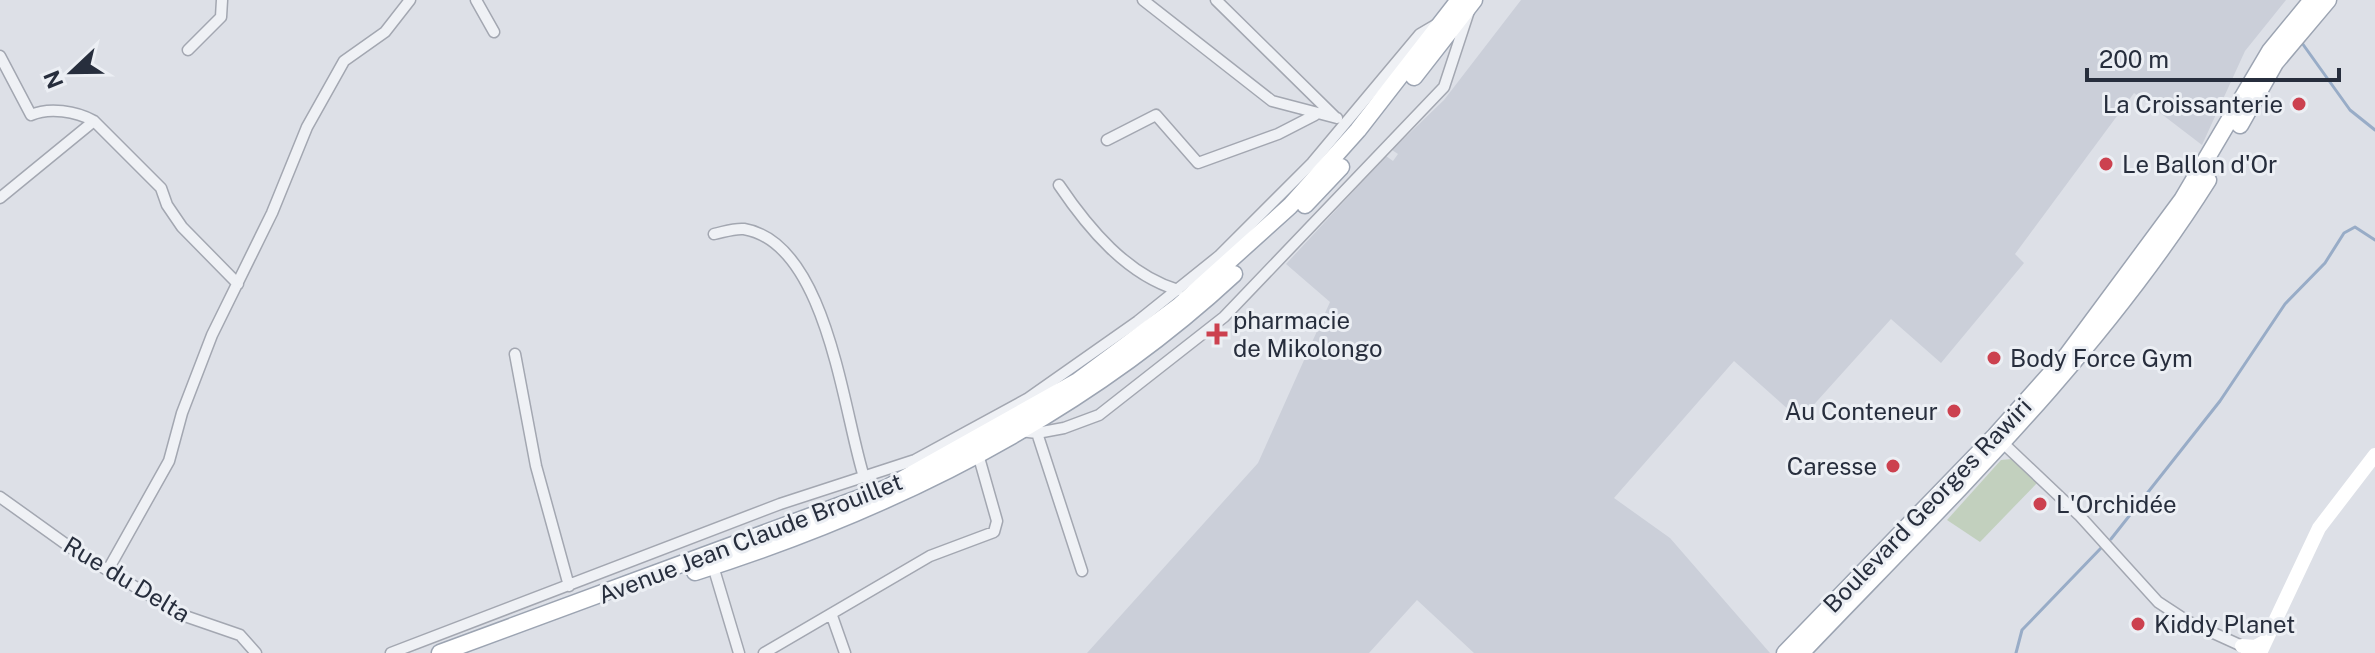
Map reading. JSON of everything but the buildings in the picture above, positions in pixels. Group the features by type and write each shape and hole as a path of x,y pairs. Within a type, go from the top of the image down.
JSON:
{"main road":[{"name":"Boulevard Georges Rawiri","path":"1785,653 1995,436 2068,354 2193,183 2270,51 2312,0"},
{"name":"Boulevard Georges Rawiri","path":"1801,653 2004,444 2077,361 2207,182 2275,63 2328,0"},
{"name":"Avenue Jean Claude Brouillet","path":"440,653 887,488 1069,387 1179,306 1290,206 1358,130 1444,20 1468,2"},
{"name":"Avenue Jean Claude Brouillet","path":"467,653 900,496 1018,431 1111,373 1226,281 1353,153 1468,2"},
{"path":"2246,649 2262,648 2319,528 2375,455"}],"street":[{"path":"188,50 221,17 222,0"},
{"path":"109,568 169,461 182,413 212,335 289,177 307,127 344,61 385,32 410,0"},
{"path":"476,0 494,32"},
{"path":"1143,0 1272,101 1341,122"},
{"path":"1216,0 1341,122"},
{"path":"1018,431 1037,433 1099,415 1224,317 1444,87 1468,2"},
{"path":"391,653 780,504 934,451 1027,399 1178,290 1273,204 1420,34 1444,20"},
{"path":"0,56 31,115 51,111 83,115 94,121 161,188 167,205 182,227 238,284"},
{"path":"1107,140 1156,115 1198,163 1278,134 1315,115"},
{"path":"0,198 94,121"},
{"path":"1059,185 1087,224 1126,261 1147,278 1178,290"},
{"path":"714,234 740,228 750,231 776,244 796,263 839,376 864,477"},
{"path":"515,354 536,466 569,586"},
{"path":"1037,433 1082,571"},
{"path":"2004,444 2079,515 2158,602 2187,621 2246,649"},
{"path":"764,653 930,556 997,530 978,454"},
{"name":"Rue du Delta","path":"0,497 74,550 109,568 182,615 240,635 256,653"},
{"path":"713,566 739,653"},
{"path":"832,616 845,653"}],"shaded area":[{"path":"1521,0 2286,0 2245,51 2202,145 2134,93 2015,254 2024,263 1941,363 1891,319 1800,420 1734,361 1614,498 1670,538 1770,653 1474,653 1417,600 1369,653 1087,653 1258,463 1330,302 1286,264 1386,156 1393,161 1398,154 1392,150 1444,100"}],"green space":[{"path":"2012,459 2038,482 1980,542 1947,520 2001,460"}],"waterway":[{"path":"2302,43 2350,110 2375,130"},
{"path":"2111,539 2220,401 2285,304 2325,263 2344,233 2355,227 2375,240"},
{"path":"2016,653 2022,630 2102,547"}],"place":[{"name":"La Croissanterie","path":"2299,104"},
{"name":"Le Ballon d'Or","path":"2106,164"},
{"name":"pharmacie de Mikolongo","path":"1217,334"},
{"name":"Body Force Gym","path":"1994,358"},
{"name":"Au Conteneur","path":"1954,411"},
{"name":"Caresse","path":"1893,466"},
{"name":"L'Orchidée","path":"2040,504"},
{"name":"Kiddy Planet","path":"2138,624"}]}
